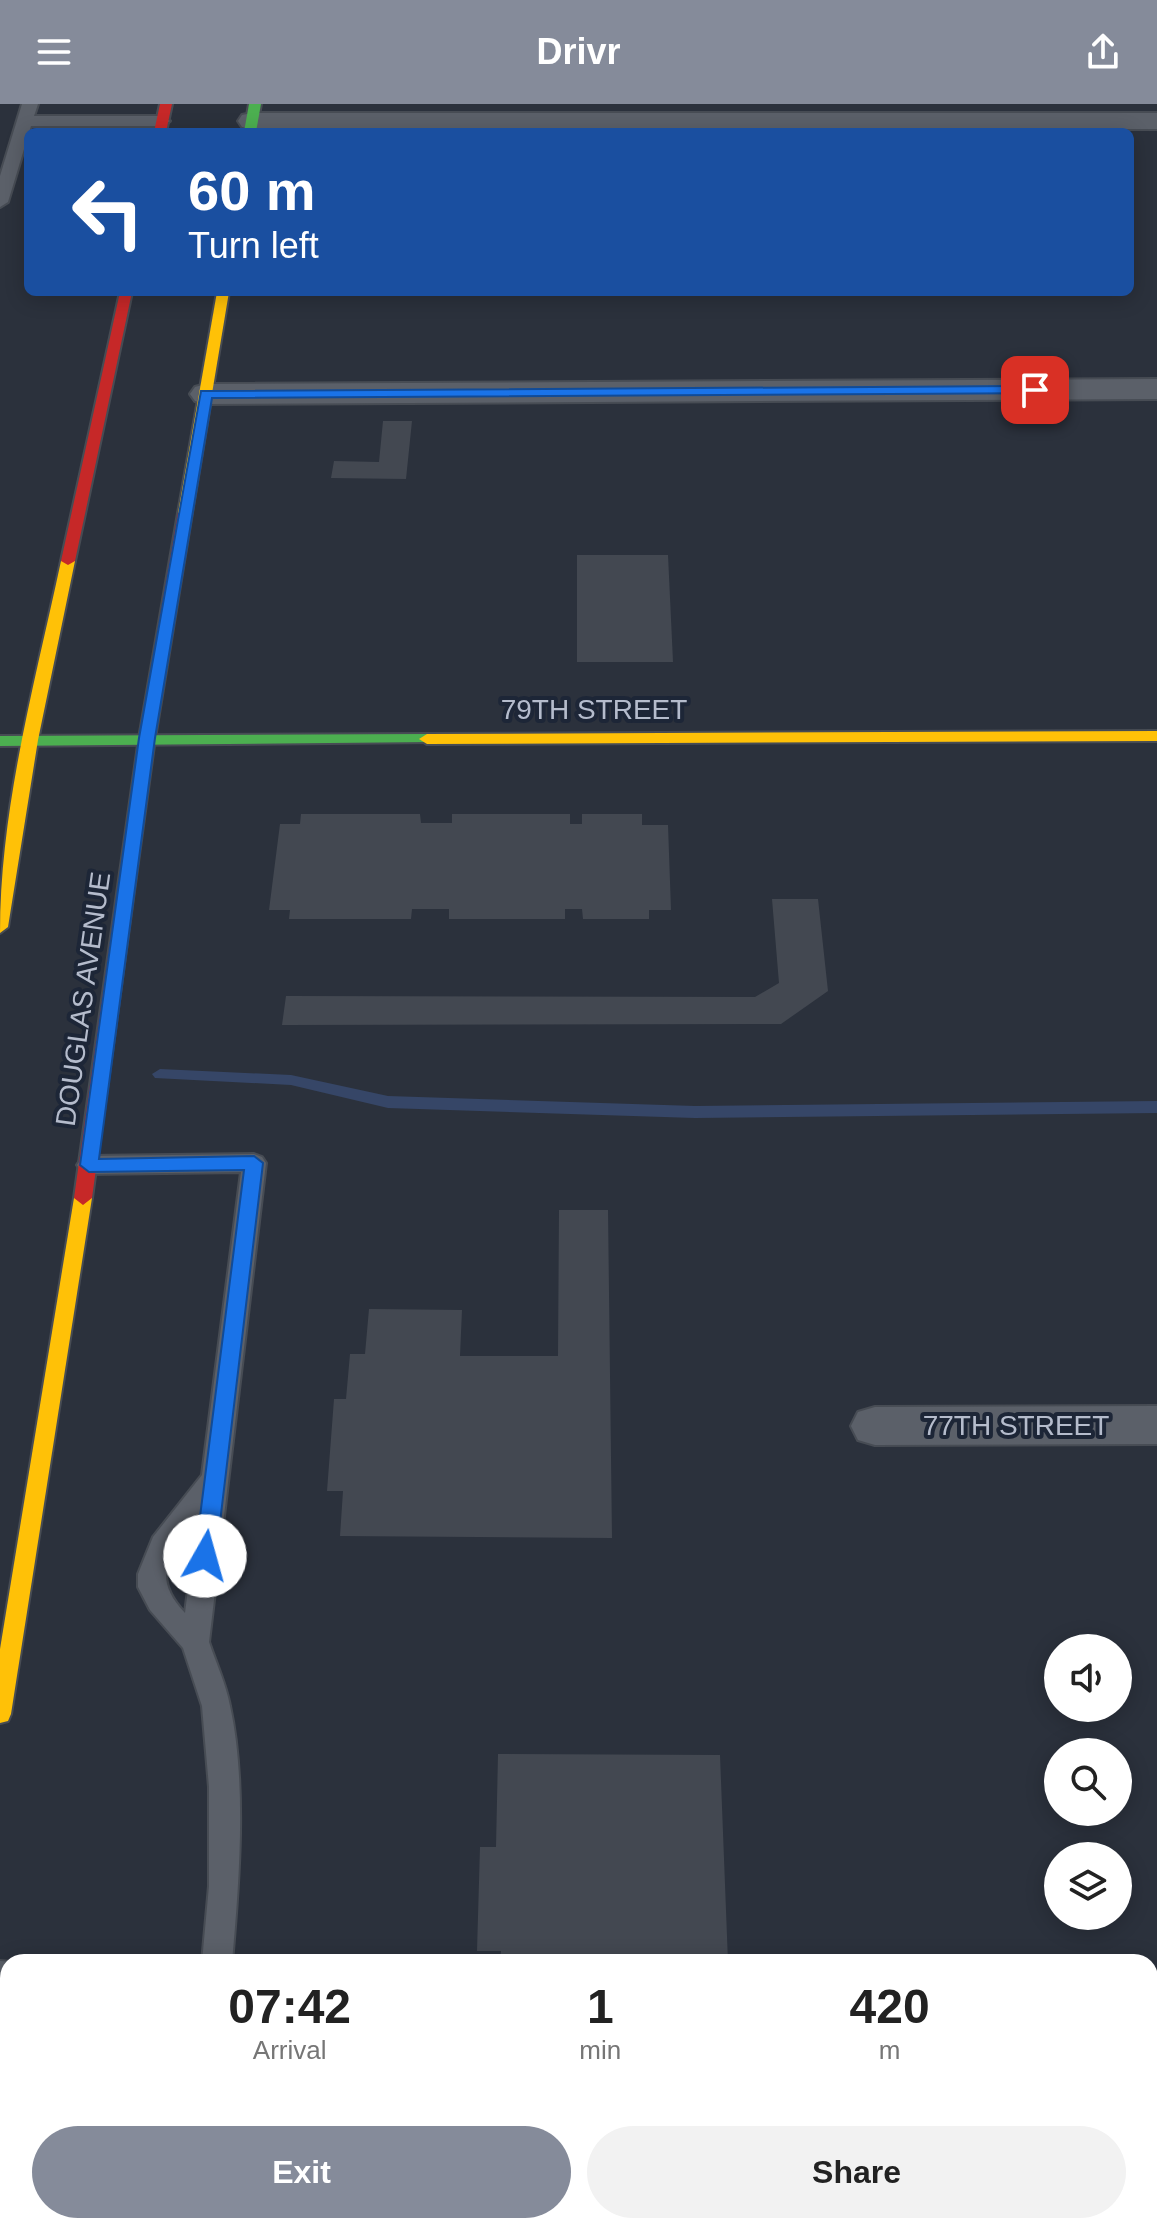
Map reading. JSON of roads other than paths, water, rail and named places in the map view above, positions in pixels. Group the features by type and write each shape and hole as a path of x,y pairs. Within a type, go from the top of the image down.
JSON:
{"main road":[{"path":"0,927 30,740 125,296"},
{"name":"DOUGLAS AVENUE","path":"0,1714 89,1165 147,738 222,296"},
{"name":"79TH STREET","path":"0,741 1157,736"}],"street":[{"path":"253,119 1157,121"},
{"path":"206,394 1157,389"},
{"name":"77TH STREET","path":"875,1426 1157,1425"}],"lane":[{"path":"0,202 30,104"},
{"path":"25,121 163,119"},
{"path":"89,1165 254,1163 195,1642"},
{"path":"215,1479 160,1548 152,1567 152,1586 164,1607 195,1642 216,1706 224,1787 224,1886 218,1954"}],"waterway":[{"path":"160,1074 291,1080 388,1102 695,1112 1157,1107"}]}
